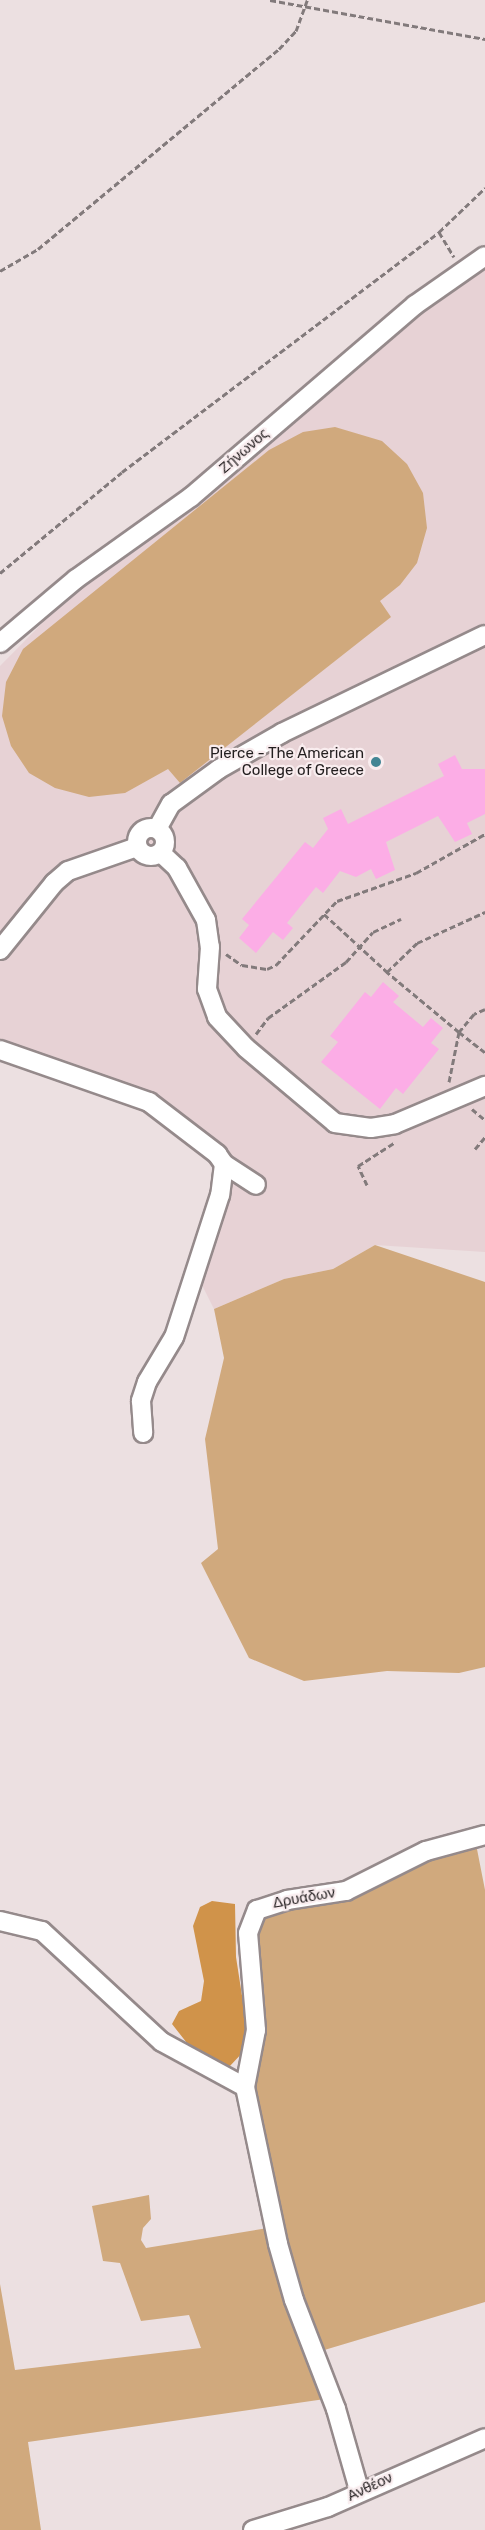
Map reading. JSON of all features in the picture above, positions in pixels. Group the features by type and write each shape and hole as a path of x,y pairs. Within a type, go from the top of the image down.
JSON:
{"street":[{"name":"Ζήνωνος","path":"0,643 76,579 191,497 354,354 485,256"},
{"path":"157,829 171,804 219,770 282,734 485,635"},
{"path":"137,847 141,832 157,829"},
{"path":"157,829 165,838 161,853"},
{"path":"137,847 147,856 161,853"},
{"path":"0,950 54,883 68,871 137,847"},
{"path":"161,853 177,868 193,891 208,935 210,1006 227,1031 335,1123 371,1128 395,1124 485,1086"},
{"path":"0,1050 149,1102 217,1154 224,1164 256,1185"},
{"path":"143,1433 141,1401 147,1382 174,1337 220,1195 224,1164"},
{"name":"Δρυάδων","path":"245,2087 256,2030 248,1933 257,1910 287,1900 346,1891 426,1851 485,1835"},
{"path":"0,1921 42,1931 162,2042 245,2087 278,2244 294,2300 336,2409 359,2490"},
{"name":"Ανθέον","path":"253,2530 328,2507 359,2490 485,2438"}],"path":[{"path":"270,0 485,39"},
{"path":"0,271 38,249 279,49 296,31 308,0"},
{"path":"0,573 122,472 439,232 485,188"},
{"path":"439,232 463,272"},
{"path":"208,935 242,965 267,969 286,957 324,914 344,897 416,873 485,834"},
{"path":"387,972 417,943 485,912"},
{"path":"324,914 387,972 485,1052"},
{"path":"246,1048 268,1018 360,947 378,928 401,919"},
{"path":"445,1104 459,1032 474,1014 485,1009"},
{"path":"475,1149 485,1137"}],"shaded area":[{"path":"485,266 485,1252 375,1245 333,1269 284,1279 214,1309 201,1283 226,1199 242,1165 151,1096 0,1042 0,666 74,591 193,509 368,352"},
{"path":"335,427 382,441 407,464 423,493 427,528 417,563 400,585 380,601 391,617 180,783 168,769 125,793 89,797 55,788 29,773 11,746 2,716 6,682 23,649 269,450 303,432"},
{"path":"375,1245 485,1282 485,1667 459,1673 387,1671 304,1681 249,1658 201,1563 218,1549 205,1439 224,1358 214,1309 284,1279 333,1269"},
{"path":"476,1844 485,1890 485,2302 321,2351 287,2249 253,2087 253,1936 263,1914 341,1902 448,1852"},
{"path":"212,1901 235,1904 236,1957 247,2028 245,2050 229,2067 217,2066 194,2052 172,2024 179,2011 201,2001 204,1981 193,1926 200,1907"},
{"path":"149,2195 151,2219 143,2228 141,2240 146,2248 268,2228 297,2336 325,2399 28,2442 41,2530 0,2530 0,2284 15,2370 201,2348 189,2315 141,2321 120,2263 103,2261 92,2206"}],"building":[{"path":"455,755 462,769 485,769 485,814 467,823 472,834 455,842 438,816 386,842 395,870 376,879 371,869 356,877 340,871 323,893 316,887 287,923 293,928 283,940 273,932 256,953 239,938 249,925 242,919 305,842 313,848 328,829 323,818 341,809 348,824 444,776 438,764"},
{"path":"383,982 399,996 393,1002 423,1027 431,1018 443,1028 431,1043 439,1049 403,1094 396,1088 380,1109 321,1062 338,1042 330,1036 365,992 371,997"}],"place":[{"name":"Pierce - The American College of Greece","path":"376,762"}]}
